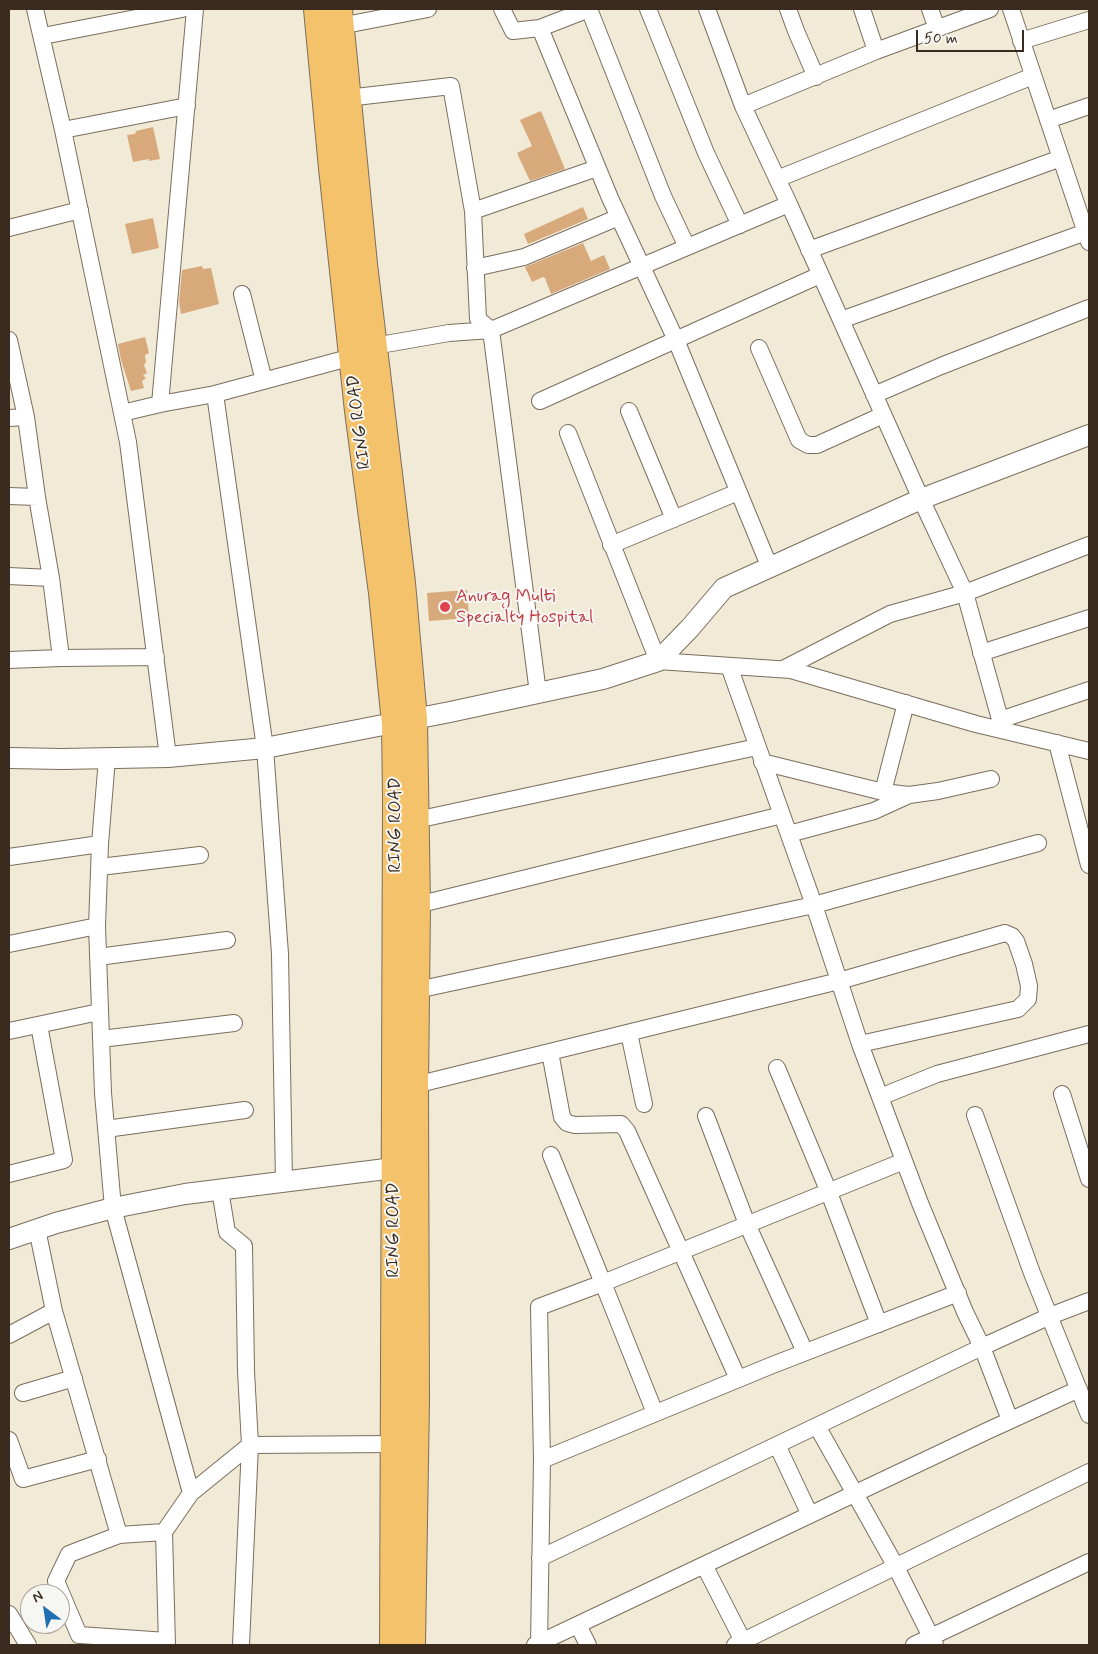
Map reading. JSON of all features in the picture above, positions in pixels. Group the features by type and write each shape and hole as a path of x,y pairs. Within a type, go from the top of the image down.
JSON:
{"highway":[{"name":"RING ROAD","path":"317,9 363,352"},
{"name":"RING ROAD","path":"339,17 348,98 363,352 382,593 404,721 416,820 416,1401 412,1645"},
{"name":"RING ROAD","path":"394,1645 396,810 404,721"}],"street":[{"path":"35,9 63,130 128,442 168,757"},
{"path":"42,36 138,13 182,9"},
{"path":"160,404 195,9"},
{"path":"339,17 428,9"},
{"path":"502,9 513,31 540,28 590,9 663,196 687,247"},
{"path":"648,9 706,153 740,225"},
{"path":"707,9 743,106 965,593 1001,725"},
{"path":"788,9 816,77"},
{"path":"862,9 876,51"},
{"path":"930,9 937,29"},
{"path":"743,106 876,51 990,9"},
{"path":"841,320 1088,237 1010,9"},
{"path":"1021,41 1089,20"},
{"path":"540,28 597,168 676,340 770,568"},
{"path":"777,179 1033,76"},
{"path":"348,98 452,86 473,211 478,319 491,330 538,693"},
{"path":"63,130 187,106"},
{"path":"1048,120 1089,106"},
{"path":"810,250 1061,158"},
{"path":"473,211 597,168"},
{"path":"122,414 160,404 215,394 363,352 448,333 491,330 789,204"},
{"path":"9,228 80,210"},
{"path":"475,268 524,257 619,217"},
{"path":"540,401 820,275"},
{"path":"242,294 264,381"},
{"path":"874,395 941,366 1089,308"},
{"path":"9,340 26,418 51,578 61,658"},
{"path":"759,348 799,440 808,445 817,445 883,415"},
{"path":"215,394 265,748 280,954 284,1182"},
{"path":"628,411 674,520"},
{"path":"9,418 26,418"},
{"path":"568,433 658,661"},
{"path":"658,661 690,628 724,588 921,499 1089,435"},
{"path":"611,545 738,492"},
{"path":"9,496 38,497"},
{"path":"783,670 890,614 965,593 1089,545"},
{"path":"9,576 51,578"},
{"path":"982,653 1089,618"},
{"path":"9,660 156,657"},
{"path":"9,758 168,757 265,748 603,679 658,661 791,670 906,703 1001,725 1089,751"},
{"path":"729,666 814,905 860,1044 904,1160 982,1347 1010,1420"},
{"path":"1001,725 1089,690"},
{"path":"883,792 906,703"},
{"path":"1057,743 1084,824 1089,865"},
{"path":"416,820 760,755 883,792 909,795 938,792 991,778"},
{"path":"108,758 100,844 97,926 99,1012 113,1208 191,1493"},
{"path":"789,834 874,811 909,795"},
{"path":"417,905 782,815"},
{"path":"416,990 814,905 1038,843"},
{"path":"9,857 100,844"},
{"path":"100,867 200,855"},
{"path":"9,944 97,926"},
{"path":"415,1085 839,981 1004,933 1012,936 1016,941 1029,986 1028,999 1018,1009 860,1044"},
{"path":"98,957 227,940"},
{"path":"9,1031 99,1012"},
{"path":"101,1039 234,1024"},
{"path":"9,1174 64,1160 39,1025"},
{"path":"629,1033 644,1104"},
{"path":"880,1097 937,1074 1089,1034"},
{"path":"550,1052 562,1117 568,1123 575,1125 621,1124 627,1131 738,1379"},
{"path":"777,1068 828,1190 879,1324"},
{"path":"1062,1094 1089,1179"},
{"path":"106,1129 245,1110"},
{"path":"975,1115 1016,1230 1089,1415"},
{"path":"706,1116 747,1224 804,1352"},
{"path":"551,1155 655,1414"},
{"path":"904,1160 539,1308 542,1460 538,1645 1079,1389"},
{"path":"9,1239 36,1229 113,1208 185,1194 394,1168"},
{"path":"220,1190 227,1232 244,1246 246,1371 250,1445 242,1645"},
{"path":"36,1229 54,1311 119,1535"},
{"path":"542,1460 804,1352 958,1293"},
{"path":"540,1558 982,1347 1050,1316 1089,1301"},
{"path":"9,1335 54,1311"},
{"path":"23,1393 74,1378"},
{"path":"817,1426 895,1566 933,1641"},
{"path":"9,1440 23,1479 98,1459"},
{"path":"164,1532 119,1535 69,1554 56,1580 79,1635 167,1643 164,1532 191,1493 250,1445 394,1444"},
{"path":"776,1445 810,1515"},
{"path":"704,1565 741,1644 895,1566 1089,1472"},
{"path":"914,1645 933,1641 1088,1566"},
{"path":"9,1614 28,1645"},
{"path":"578,1625 588,1645"}],"building":[{"path":"541,111 565,169 530,181 517,153 532,146 520,120"},
{"path":"153,127 160,159 133,162 127,135"},
{"path":"583,207 588,219 528,244 524,234"},
{"path":"153,218 159,248 132,254 125,224"},
{"path":"583,243 591,261 604,255 610,269 551,294 545,278 543,277 532,282 525,267"},
{"path":"202,266 203,269 211,268 219,304 181,314 179,302 182,270"},
{"path":"145,337 149,353 145,355 146,362 144,365 147,373 143,375 146,378 142,381 144,388 131,391 118,344"},
{"path":"467,590 469,618 429,621 427,593"}],"place":[{"name":"Anurag Multi Specialty Hospital","path":"445,607"}]}
